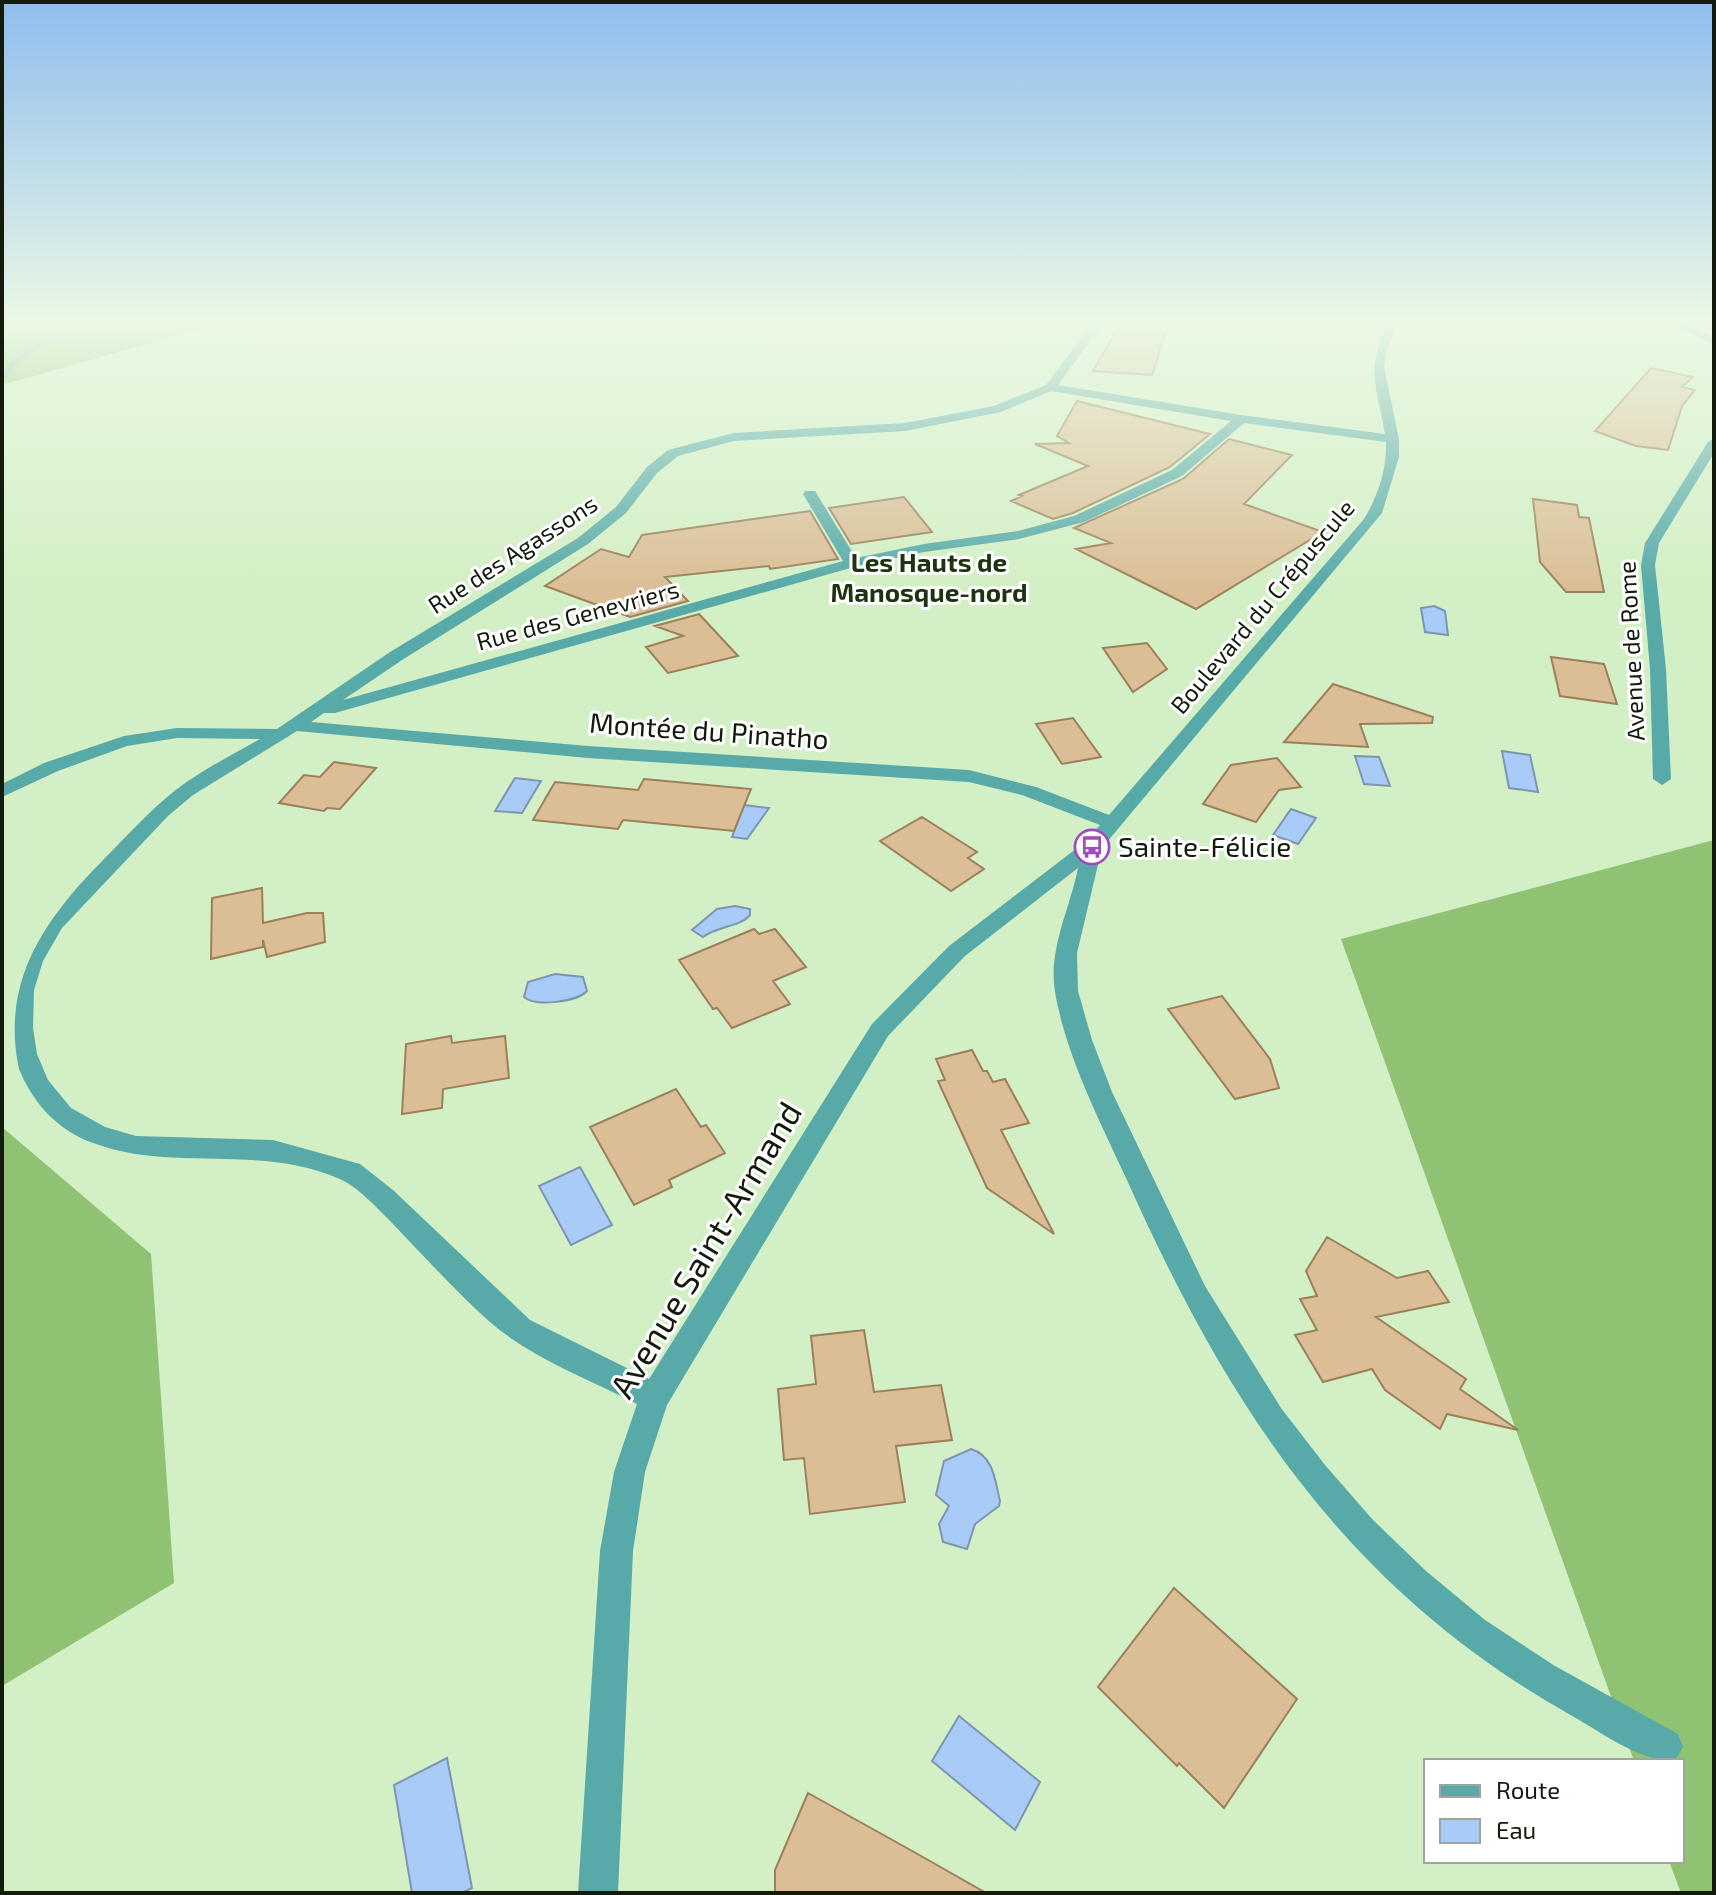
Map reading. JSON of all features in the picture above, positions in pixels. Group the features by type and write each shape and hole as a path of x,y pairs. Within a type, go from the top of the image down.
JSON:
{"street":[{"name":"Rue des Agassons","path":"655,1397 520,1329 384,1198 351,1172 273,1150 136,1146 98,1135 62,1115 38,1085 23,1041 23,990 32,961 54,923 177,798 220,768 315,713 396,656 583,541 621,510 652,470 673,453 734,437 872,431 928,424 990,410"},
{"path":"1190,410 1393,439"},
{"name":"Boulevard du Crépuscule","path":"1092,847 1370,521 1379,502 1393,439 1386,410"},
{"name":"Rue des Genevriers","path":"315,713 852,563 924,548 1019,535 1079,519 1177,473 1241,419"},
{"name":"Avenue de Rome","path":"1662,779 1658,669 1648,565 1652,543 1714,442"},
{"path":"810,494 852,563"},
{"name":"Montée du Pinatho","path":"2,791 51,767 124,741 177,733 288,730 969,776 1029,791 1113,823"},
{"path":"1092,847 1064,972 1073,1015 1101,1093 1158,1222 1224,1347 1265,1415 1356,1528 1417,1586 1474,1633 1540,1678 1665,1747"},
{"name":"Avenue Saint-Armand","path":"598,1893 615,1558 641,1428 655,1397 880,1030 957,951 1092,847"}],"green space":[{"path":"1714,840 1714,1893 1681,1893 1670,1863 1684,1863 1684,1759 1633,1759 1341,939"},
{"path":"2,1127 151,1254 174,1583 2,1686"}],"water":[{"path":"1434,606 1445,611 1448,635 1425,632 1421,608"},
{"path":"1502,751 1530,755 1538,792 1509,788"},
{"path":"1355,756 1379,757 1390,786 1364,784"},
{"path":"515,778 541,781 522,813 495,811"},
{"path":"744,805 769,808 747,839 732,837"},
{"path":"1291,809 1316,818 1298,844 1273,835"},
{"path":"735,906 750,909 750,915 703,937 692,930 717,909"},
{"path":"555,974 583,977 587,991 556,1002 537,1002 524,997 528,982"},
{"path":"580,1167 612,1225 571,1245 539,1186"},
{"path":"971,1449 979,1452 989,1463 1000,1501 999,1506 975,1524 967,1549 943,1542 939,1524 949,1506 936,1495 944,1461"},
{"path":"959,1716 1040,1782 1015,1830 932,1761"},
{"path":"447,1758 472,1888 462,1893 412,1893 394,1785"}],"building":[{"path":"1072,410 1115,410 1210,434 1170,467 1073,513 1053,519 1011,501 1088,466 1035,444 1069,443 1057,436"},
{"path":"1613,410 1681,410 1668,450 1636,446 1595,431"},
{"path":"1229,439 1292,455 1244,504 1323,532 1196,609 1076,549 1111,543 1074,528 1183,479"},
{"path":"904,497 932,532 851,544 829,508"},
{"path":"1533,499 1577,505 1579,517 1589,518 1604,592 1566,592 1540,562"},
{"path":"810,511 838,559 770,569 769,566 665,577 688,601 630,617 545,586 601,549 629,557 642,535"},
{"path":"699,614 738,656 668,673 646,647 683,636 655,626"},
{"path":"1147,643 1167,669 1133,692 1103,648"},
{"path":"1551,657 1604,664 1617,704 1560,696"},
{"path":"1333,684 1433,717 1432,723 1360,724 1368,747 1284,742"},
{"path":"1073,718 1101,757 1062,764 1036,724"},
{"path":"1277,758 1301,787 1279,790 1256,822 1203,804 1231,765"},
{"path":"334,762 376,768 340,809 327,808 324,811 279,803 304,775 320,777"},
{"path":"644,779 751,789 734,831 623,820 618,829 533,820 555,782 638,790"},
{"path":"922,817 977,852 968,858 984,869 951,891 880,841"},
{"path":"262,888 263,923 307,913 323,913 325,942 267,957 263,940 263,947 211,959 212,898"},
{"path":"754,929 759,934 775,929 806,967 773,981 790,1004 732,1028 717,1008 713,1009 679,960"},
{"path":"1222,996 1270,1059 1279,1088 1235,1099 1168,1009"},
{"path":"451,1036 452,1043 505,1036 509,1078 443,1089 442,1108 402,1114 406,1044"},
{"path":"972,1050 993,1082 1005,1079 1029,1123 1001,1130 1054,1234 987,1188 938,1081 945,1080 936,1059"},
{"path":"676,1089 701,1127 706,1125 725,1153 669,1180 672,1187 634,1205 590,1127"},
{"path":"1327,1237 1397,1278 1428,1271 1449,1302 1376,1317 1466,1379 1460,1389 1518,1430 1447,1414 1440,1429 1385,1390 1372,1369 1323,1382 1295,1335 1317,1330 1300,1299 1317,1296 1306,1271"},
{"path":"864,1330 874,1392 941,1385 952,1440 896,1446 905,1502 810,1514 804,1458 784,1460 778,1389 816,1384 811,1336"},
{"path":"1174,1588 1297,1699 1224,1808 1098,1687"},
{"path":"808,1793 986,1893 775,1893 775,1870"}],"place":[{"name":"Sainte-Félicie","path":"1092,847"}],"district":[{"name":"Les Hauts de Manosque-nord","path":"929,578"}]}
